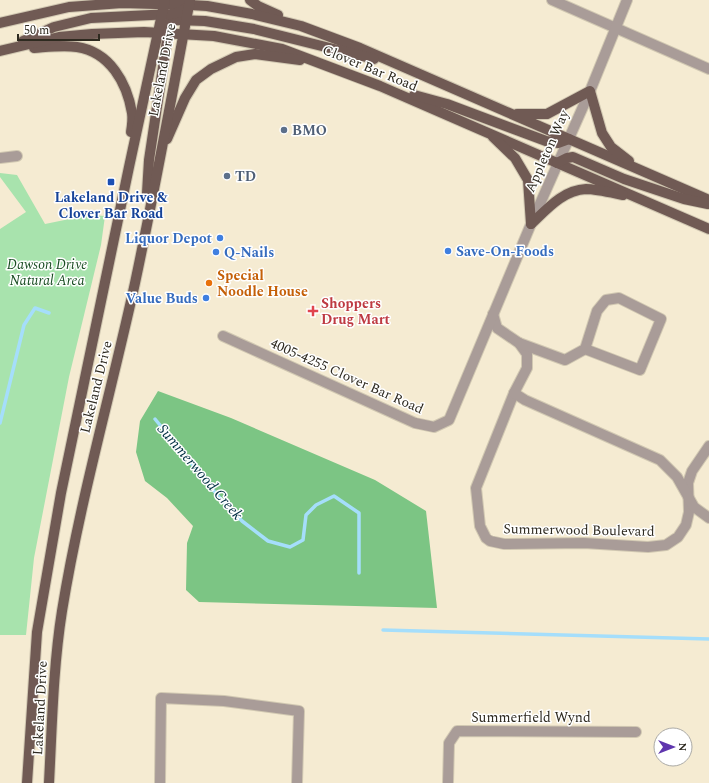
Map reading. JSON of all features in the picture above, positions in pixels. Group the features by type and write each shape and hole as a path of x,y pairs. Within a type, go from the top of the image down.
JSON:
{"main road":[{"path":"69,7 95,0"},
{"path":"250,0 258,6 301,26"},
{"name":"Clover Bar Road","path":"0,23 69,7 122,3 165,2 183,9 207,6 252,14 301,26 360,48 709,200"},
{"name":"Lakeland Drive","path":"27,783 37,632 61,492 129,167 165,23 165,2"},
{"path":"1,50 54,27 91,18 165,23 183,9 226,24 254,29 397,64"},
{"name":"Lakeland Drive","path":"49,783 55,667 62,612 89,472 115,368 144,235 184,34 183,9"},
{"path":"144,235 149,160 165,23"},
{"name":"Clover Bar Road","path":"1,50 59,37 92,34 165,23 184,34 227,38 282,49 380,86 707,228"},
{"path":"1,50 60,46 77,47 93,52 108,62 123,82 132,115 129,167"},
{"path":"160,155 185,98 196,80 212,69 236,57 255,54 324,64"},
{"path":"380,86 447,104 546,141 558,143 569,139"},
{"path":"513,114 547,114 590,91 602,133 610,147 643,171"},
{"path":"487,132 515,158 528,180 531,224"},
{"path":"557,163 573,157 624,179 676,197 709,204"},
{"path":"531,224 563,196 571,192 587,189 635,196"}],"street":[{"path":"552,0 709,69"},
{"name":"Appleton Way","path":"493,314 557,163 590,91 627,0"},
{"path":"0,158 17,156"},
{"path":"493,314 497,328 519,343 565,360 585,349 597,311 606,300 619,298 661,319 640,370 585,349"},
{"name":"4005-4255 Clover Bar Road","path":"223,336 415,423 434,427 449,420 493,314"},
{"path":"514,393 527,368 527,354 519,343"},
{"name":"Summerwood Boulevard","path":"688,497 689,512 686,525 678,537 666,545 648,547 584,543 504,544 490,541 486,538 480,526 476,488 514,393 525,400 660,460 677,477 694,507 709,518"},
{"path":"688,497 688,484 692,471 709,446"},
{"path":"160,783 161,698 224,701 300,711 296,783"},
{"name":"Summerfield Wynd","path":"448,783 449,743 457,731 636,732"}],"green space":[{"name":"Dawson Drive Natural Area","path":"0,173 17,175 45,224 89,215 105,216 101,245 69,377 34,558 26,635 0,635 0,229 26,212 0,177"},
{"path":"158,391 231,418 375,480 426,511 437,608 199,602 186,590 187,543 193,526 167,498 145,481 136,452 140,421"}],"waterway":[{"path":"0,423 24,325 35,308 49,313"},
{"name":"Summerwood Creek","path":"155,419 218,496 242,521 268,541 290,547 303,540 306,515 316,505 334,496 359,513 359,573"},
{"path":"383,630 709,639"}],"place":[{"name":"BMO","path":"284,130"},
{"name":"TD","path":"227,176"},
{"name":"Lakeland Drive & Clover Bar Road","path":"111,182"},
{"name":"Liquor Depot","path":"220,238"},
{"name":"Save-On-Foods","path":"448,251"},
{"name":"Q-Nails","path":"216,252"},
{"name":"Special Noodle House","path":"209,283"},
{"name":"Value Buds","path":"206,298"},
{"name":"Shoppers Drug Mart","path":"313,311"}]}
